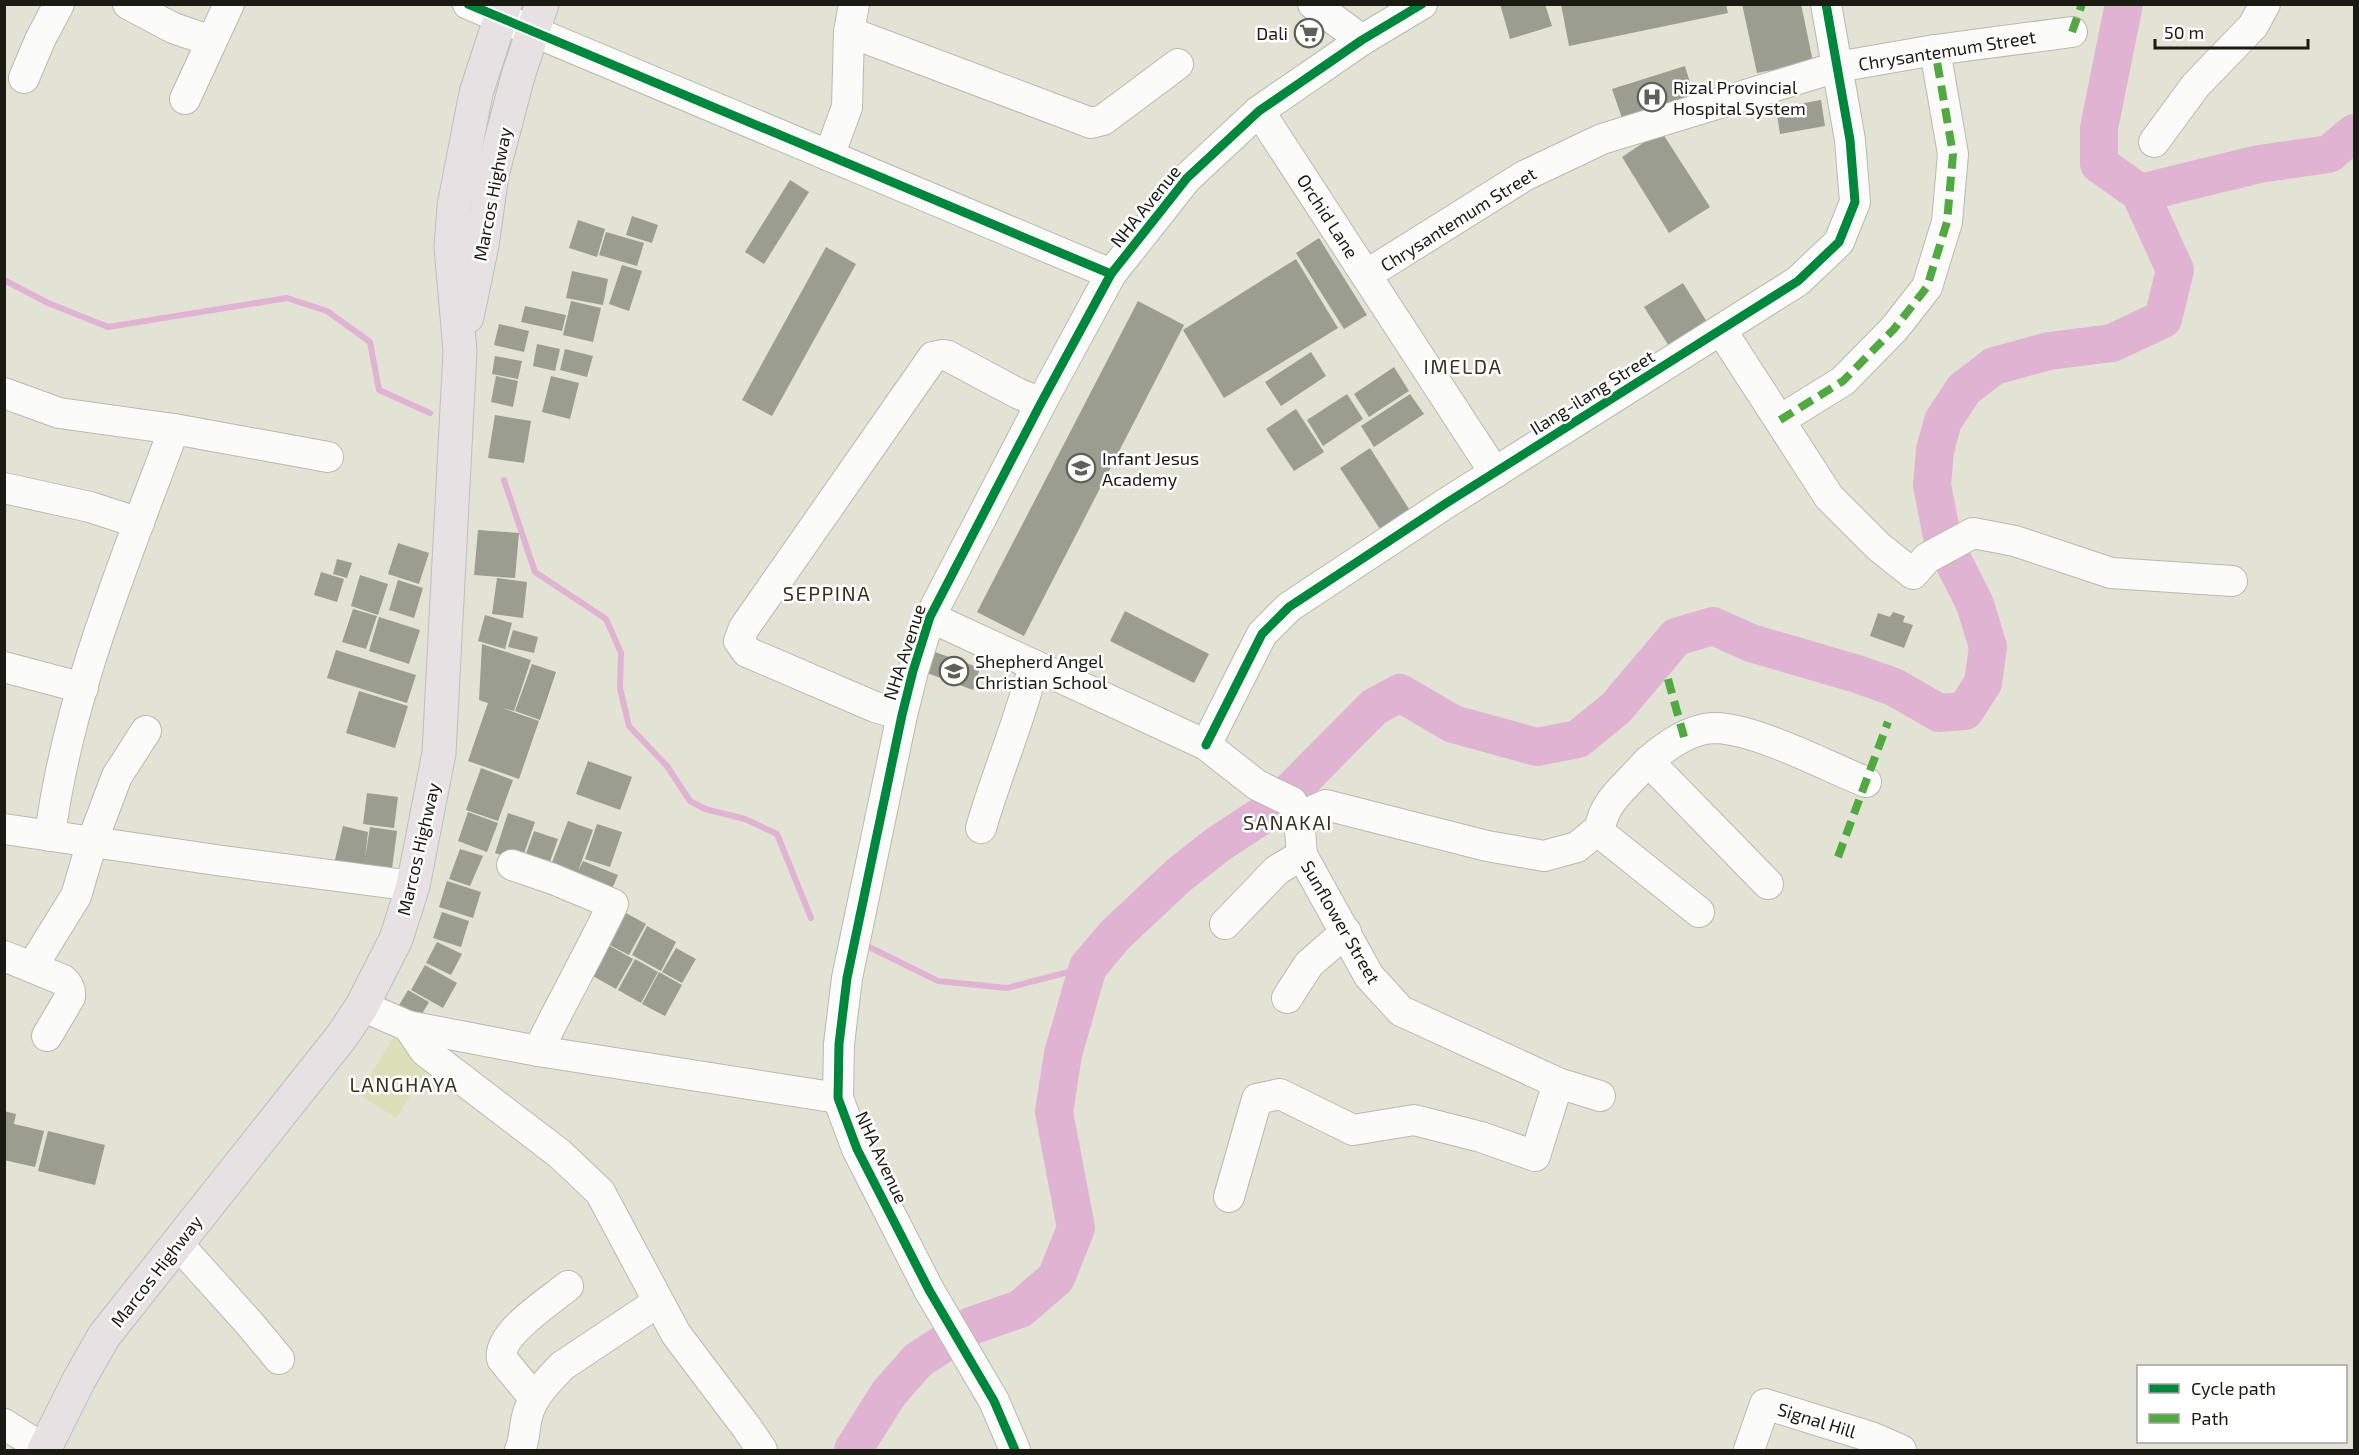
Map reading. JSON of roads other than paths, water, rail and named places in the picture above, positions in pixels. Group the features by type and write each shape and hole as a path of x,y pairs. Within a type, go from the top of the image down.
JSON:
{"main road":[{"name":"Marcos Highway","path":"44,1450 104,1336 342,1036 362,1006 396,939 413,886 439,753 460,351 452,248 454,206 476,93 502,11"},
{"name":"Marcos Highway","path":"460,351 482,245 492,175 512,98 537,18"}],"street":[{"path":"24,78 59,4"},
{"path":"128,4 173,28 212,41"},
{"path":"185,99 228,4"},
{"path":"468,4 537,18 829,156 1111,274"},
{"path":"1313,4 1362,40"},
{"name":"NHA Avenue","path":"1015,1450 994,1401 929,1290 856,1149 838,1098 839,1044 847,978 902,715 930,617 1111,274 1187,178 1259,111 1362,40 1422,4"},
{"name":"Ilang-ilang Street","path":"1206,745 1262,634 1289,607 1798,281 1839,242 1855,202 1850,140 1826,4"},
{"path":"2154,142 2196,85 2253,26 2265,4"},
{"path":"829,156 846,107 852,18 1091,123 1102,120 1178,64"},
{"name":"Chrysantemum Street","path":"1366,275 1524,176 1602,139 1837,67 1935,50 2072,32"},
{"path":"1780,420 1843,381 1894,330 1927,287 1947,222 1953,154 1935,50"},
{"name":"Orchid Lane","path":"1259,111 1495,473"},
{"path":"1721,330 1828,497 1879,547 1913,574 1928,558 1972,533 2014,541 2111,573 2232,581"},
{"path":"902,715 875,707 747,652 740,641 744,628 933,357 948,356 1017,393 1041,403"},
{"path":"4,393 58,413 174,429 328,457"},
{"path":"50,836 56,786 89,664 174,429"},
{"path":"4,488 90,507 139,523"},
{"path":"930,617 1206,745 1257,785 1296,810 1326,805 1487,846 1544,856 1578,847 1600,828"},
{"path":"981,828 995,780 1028,691 1034,665"},
{"path":"4,667 83,688"},
{"path":"1699,912 1604,836 1600,828 1602,815 1613,798 1648,761 1684,737 1715,728 1756,736 1866,782"},
{"path":"32,967 76,896 92,842 117,776 146,731"},
{"path":"1648,761 1768,884"},
{"name":"Sunflower Street","path":"1296,810 1302,855 1369,976 1401,1011 1558,1083 1600,1096"},
{"path":"4,829 413,886"},
{"path":"1225,924 1277,870 1302,855"},
{"path":"512,865 613,904 538,1051"},
{"path":"1287,999 1309,964 1346,932"},
{"path":"4,956 63,980 71,991 70,997 47,1036"},
{"path":"362,1006 408,1026 538,1051 838,1098"},
{"path":"408,1026 425,1051 560,1154 600,1192 676,1334 762,1450"},
{"path":"1229,1197 1257,1099 1280,1094 1353,1130 1414,1120 1481,1137 1534,1156 1558,1083"},
{"path":"177,1243 279,1359"},
{"path":"534,1398 502,1359 501,1351 507,1339 518,1327 568,1286"},
{"path":"520,1450 527,1417 534,1398 562,1366 658,1302"},
{"name":"Signal Hill","path":"1749,1450 1765,1404 1870,1444 1901,1450"},
{"path":"4,1424 44,1450"}],"waterway":[{"path":"853,1450 889,1393 918,1360 971,1326 1020,1309 1056,1278 1076,1228 1054,1112 1063,1054 1088,967 1116,934 1179,875 1217,845 1276,806 1374,707 1400,693 1453,724 1537,747 1578,739 1616,708 1676,637 1713,626 1751,643 1894,687 1939,713 1965,711 1983,683 1988,647 1975,604 1943,541 1932,485 1935,450 1943,421 1964,389 1994,366 2049,351 2112,343 2163,319 2175,270 2140,193 2099,164 2099,128 2124,4"},
{"path":"2140,193 2259,164 2329,154 2354,133"},
{"path":"4,280 48,303 108,327 287,298 327,311 370,342 379,390 430,413"},
{"path":"504,480 535,572 606,619 621,653 620,688 629,726 667,766 690,801 705,809 745,819 777,834 811,918"},
{"path":"871,948 938,981 1007,988 1088,967"}],"place":[{"name":"Dali","path":"1309,33"},
{"name":"Rizal Provincial Hospital System","path":"1652,97"},
{"name":"Infant Jesus Academy","path":"1081,468"},
{"name":"Shepherd Angel Christian School","path":"954,671"}],"district":[{"name":"IMELDA","path":"1463,366"},
{"name":"SEPPINA","path":"827,593"},
{"name":"SANAKAI","path":"1288,822"},
{"name":"LANGHAYA","path":"404,1084"}]}
